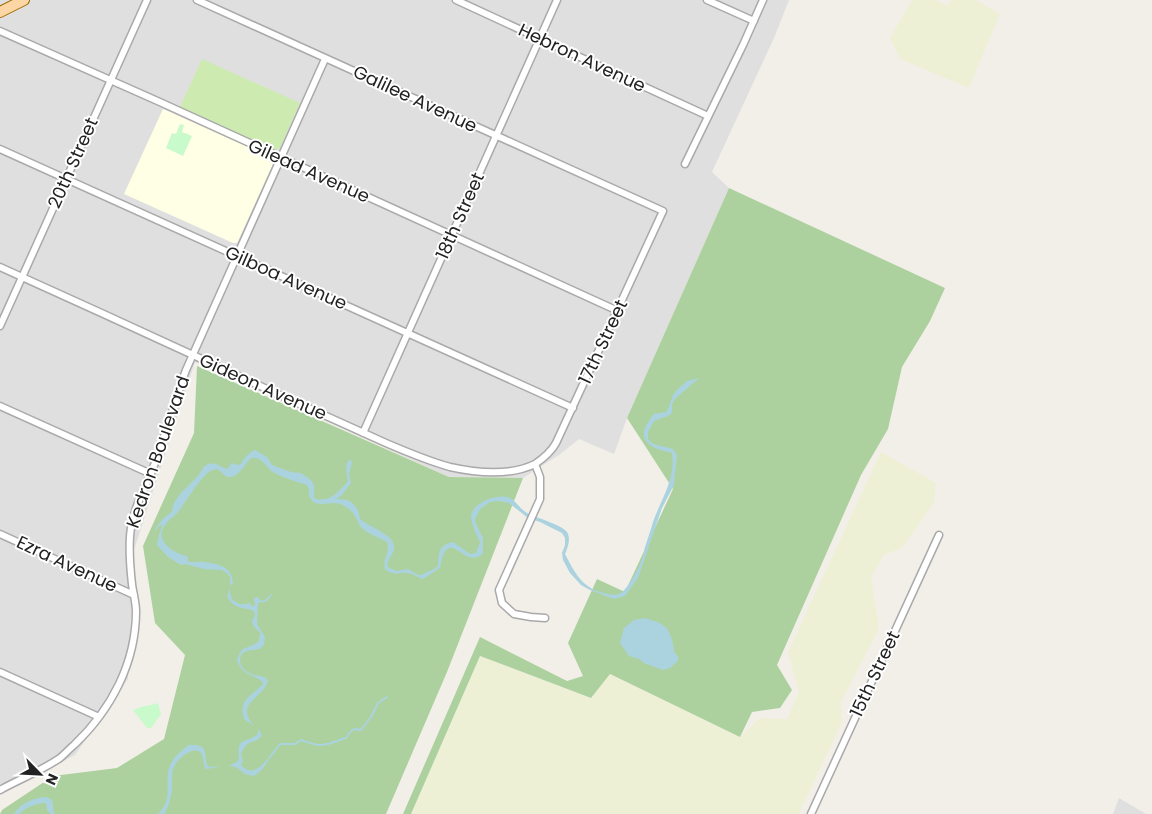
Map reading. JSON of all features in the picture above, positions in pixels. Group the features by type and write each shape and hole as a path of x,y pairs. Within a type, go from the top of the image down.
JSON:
{"main road":[{"path":"0,12 24,0"}],"street":[{"name":"20th Street","path":"0,326 147,0"},
{"name":"Galilee Avenue","path":"196,0 633,198"},
{"name":"Hebron Avenue","path":"456,0 708,116"},
{"name":"18th Street","path":"363,433 557,0"},
{"path":"707,0 754,21"},
{"path":"685,164 763,0"},
{"name":"Gilead Avenue","path":"0,31 618,311"},
{"name":"Kedron Boulevard","path":"0,790 35,773 60,757 99,717 121,681 128,659 136,610 129,550 130,529 134,514 156,462 177,393 325,58"},
{"name":"Gilboa Avenue","path":"0,148 573,408"},
{"name":"17th Street","path":"535,464 552,450 663,212 633,198"},
{"name":"Gideon Avenue","path":"0,267 363,433 425,459 456,468 487,472 514,471 525,469 535,464"},
{"path":"0,406 150,474"},
{"path":"535,464 540,477 540,499 499,590 502,603 514,614 545,618"},
{"name":"Ezra Avenue","path":"0,534 134,595"},
{"name":"15th Street","path":"811,814 939,535"},
{"path":"0,672 99,717"}],"shaded area":[{"path":"0,0 789,0 774,38 712,172 729,188 627,418 614,454 579,439 559,455 523,478 449,477 195,362 134,550 128,679 75,755 0,794"},
{"path":"912,0 935,0 948,6 951,0 976,0 1000,14 969,88 900,59 890,38"},
{"path":"163,109 272,158 274,162 237,243 233,243 124,194"},
{"path":"881,452 936,483 934,503 902,548 884,555 871,577 879,629 841,702 842,722 799,814 411,814 480,656 590,698 609,674 740,737 760,718 787,719 799,692 788,652"},
{"path":"1119,798 1146,814 1113,814"}],"green space":[{"path":"202,59 300,103 280,148 275,150 180,107"},
{"path":"180,124 184,125 182,132 192,136 183,156 166,148 172,133 176,134"},
{"path":"729,188 945,288 930,321 902,367 888,429 861,475 777,665 792,690 780,708 752,712 740,737 610,674 591,698 480,656 411,814 403,814 480,637 567,681 583,676 568,643 597,579 625,592 673,489 627,418"},
{"path":"197,366 449,477 523,478 447,672 386,814 0,814 2,810 53,776 117,768 164,739 185,655 155,623 143,546 194,433"},
{"path":"158,703 161,714 151,728 147,728 133,710"}],"water":[{"path":"699,378 675,399 670,415 654,421 648,432 648,439 653,444 673,449 677,455 674,485 662,508 638,578 625,596 614,599 581,585 570,573 563,560 562,553 565,538 562,533 528,518 509,503 500,501 490,502 480,509 475,519 483,538 483,553 476,557 470,557 452,548 448,549 443,555 440,568 423,579 409,573 392,573 385,569 384,565 388,549 387,542 362,528 349,509 336,503 315,503 309,496 307,485 277,474 270,470 261,460 255,458 251,458 232,477 224,475 217,469 210,471 162,531 163,541 171,549 187,556 188,561 214,564 227,569 232,577 233,583 231,585 228,574 222,570 181,565 168,557 157,545 162,526 161,524 154,532 157,526 172,512 173,504 178,497 208,464 216,464 227,469 232,463 241,464 246,456 255,450 267,457 272,465 291,472 301,473 311,480 314,485 314,498 325,499 334,496 348,481 346,467 347,462 351,460 349,474 351,483 337,499 353,503 358,510 360,519 387,535 391,540 394,544 394,549 387,564 389,568 397,571 408,569 421,575 438,566 440,550 444,545 453,542 470,554 476,553 480,542 472,523 472,512 485,501 503,496 513,500 533,516 564,529 569,540 565,554 580,579 596,591 617,595 626,588 633,578 643,557 653,522 672,472 672,453 656,448 647,442 644,430 654,414 666,412 673,395 678,389 687,381"},
{"path":"230,588 231,597 237,603 249,603 252,606 255,605 254,598 257,597 262,601 272,593 267,601 258,603 257,624 265,637 264,643 260,649 249,650 242,654 240,658 240,662 245,670 254,675 265,677 268,681 248,706 247,712 254,726 244,719 244,702 263,682 245,672 237,661 243,650 259,641 260,632 252,623 255,615 254,611 232,604 227,596"},
{"path":"645,618 666,627 670,635 678,661 670,668 663,670 629,656 620,643 624,628 634,620"},
{"path":"258,729 262,735 257,740 246,745 241,754 243,761 241,765 249,770 257,769 271,755 264,767 254,776 245,774 236,767 229,766 239,759 240,744 258,734"},
{"path":"189,745 199,746 204,749 209,767 221,766 206,769 202,754 197,751 189,752 182,757 177,762 173,771 170,802 164,814 158,814 167,800 168,773 171,764 178,754"},
{"path":"46,797 51,799 55,814 51,814 47,810 46,803 35,805 19,814 14,814 28,802"}],"waterway":[{"path":"270,757 280,744 295,744 301,740 317,745 325,745 346,738 354,729 361,730 371,717 378,703 387,697"}]}
